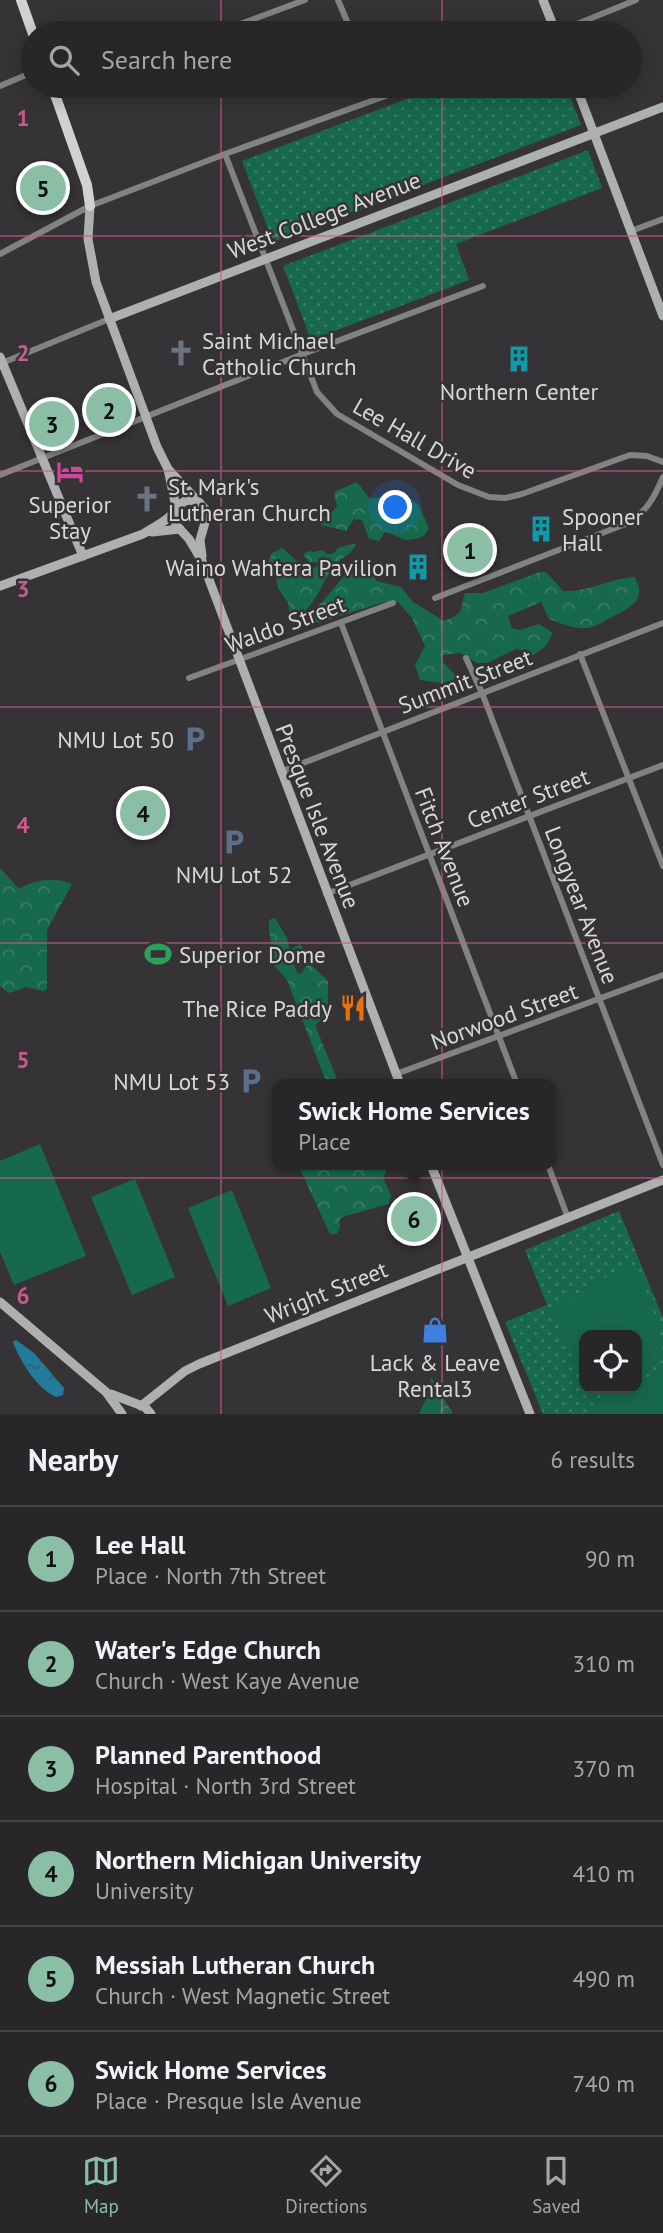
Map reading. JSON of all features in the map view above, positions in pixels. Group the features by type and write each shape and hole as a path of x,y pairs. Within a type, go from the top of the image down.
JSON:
{"main road":[{"path":"24,1 29,21"},
{"path":"57,98 88,185 90,206"}],"street":[{"path":"249,21 306,0"},
{"path":"338,0 347,21"},
{"path":"543,0 551,21"},
{"path":"584,21 636,0"},
{"path":"0,86 21,77"},
{"path":"0,254 90,206 379,98"},
{"path":"581,98 663,316"},
{"name":"West College Avenue","path":"1,361 663,107"},
{"name":"Lee Hall Drive","path":"225,154 317,392 337,414 458,485 475,493 505,498 630,455 663,461"},
{"name":"Presque Isle Avenue","path":"90,206 88,239 91,263 108,319 168,469 175,509 174,522 202,562 398,1079"},
{"path":"631,231 663,219"},
{"path":"653,289 663,285"},
{"path":"0,475 303,354 483,286"},
{"path":"1,361 83,556"},
{"name":"Presque Isle Avenue","path":"168,469 206,512 200,540 202,562"},
{"path":"435,598 628,523 643,513 654,498 663,477"},
{"path":"0,586 143,534 165,521 187,500 200,503"},
{"path":"143,534 181,530 194,532 205,523"},
{"name":"Waldo Street","path":"189,678 393,603"},
{"name":"Fitch Avenue","path":"341,622 515,1079"},
{"name":"Summit Street","path":"280,772 663,623"},
{"path":"580,654 663,866"},
{"name":"Longyear Avenue","path":"466,658 482,693 663,1165"},
{"name":"Center Street","path":"326,894 663,765"},
{"name":"Norwood Street","path":"396,1074 663,975"},
{"path":"433,1170 530,1414"},
{"path":"550,1170 568,1218"},
{"name":"Wright Street","path":"123,1414 130,1408 140,1406 190,1368 663,1180"},
{"path":"0,1302 106,1392 123,1414"},
{"name":"Wright Street","path":"153,1414 166,1388"},
{"path":"106,1392 153,1414"}],"green space":[{"path":"409,98 571,98 581,125 273,242 242,161"},
{"path":"588,150 602,188 456,244 469,280 311,340 283,266"},
{"path":"357,482 370,499 387,496 393,507 392,513 397,516 403,513 408,498 418,504 429,528 424,536 406,540 385,532 379,541 369,539 362,520 354,519 346,531 321,525 320,518 337,506 334,495 336,491"},
{"path":"356,545 336,564 312,602 299,615 291,618 288,603 278,588 276,577 266,566 272,553 282,548 304,567 313,569 321,563 309,562 303,554 323,550 326,554 333,554 338,548"},
{"path":"358,561 370,563 376,581 401,587 413,602 444,621 459,613 465,593 483,593 540,572 546,572 563,591 581,590 634,577 639,591 635,602 630,606 600,624 587,628 549,619 541,602 508,616 512,628 520,630 539,624 553,633 546,646 532,656 528,651 516,649 487,663 477,663 460,653 443,655 443,662 456,676 453,680 441,683 420,680 415,665 425,646 412,618 398,602 384,602 318,623 309,615"},
{"path":"0,868 19,889 45,880 72,884 47,930 47,989 44,991 26,987 9,993 0,986"},
{"path":"275,918 287,938 289,947 292,949 300,944 303,947 302,955 293,963 298,974 311,965 328,981 326,1011 315,1025 337,1079 325,1079 287,980 273,964 269,920"},
{"path":"40,1144 86,1256 14,1285 0,1252 0,1161"},
{"path":"300,1170 387,1170 383,1178 391,1195 389,1204 345,1216 340,1219 337,1234 330,1234"},
{"path":"135,1179 175,1277 132,1295 91,1197"},
{"path":"232,1190 271,1288 228,1306 188,1208"},
{"path":"619,1211 663,1318 663,1414 543,1414 505,1322 547,1305 525,1250"},
{"path":"630,1267 637,1271 661,1337 663,1360 642,1368 642,1330 579,1330 579,1366 573,1359 551,1309 602,1279"},
{"path":"658,1372 663,1375 663,1414 583,1414 617,1393 642,1393 642,1380"},
{"path":"431,1377 453,1414 419,1414 428,1395"}],"water":[{"path":"16,1340 34,1353 64,1388 63,1395 56,1397 36,1381 16,1349 13,1342"}],"place":[{"name":"Messiah Lutheran Church","path":"43,188"},
{"name":"Saint Michael Catholic Church","path":"181,353"},
{"name":"Northern Center","path":"519,359"},
{"name":"Water's Edge Church","path":"109,410"},
{"name":"Planned Parenthood","path":"52,424"},
{"name":"Superior Stay","path":"70,472"},
{"name":"St. Mark's Lutheran Church","path":"147,499"},
{"name":"Spooner Hall","path":"541,529"},
{"name":"Lee Hall","path":"470,550"},
{"name":"Waino Wahtera Pavilion","path":"418,567"},
{"name":"NMU Lot 50","path":"195,739"},
{"name":"Northern Michigan University","path":"143,813"},
{"name":"NMU Lot 52","path":"234,842"},
{"name":"Superior Dome","path":"158,954"},
{"name":"The Rice Paddy","path":"353,1008"},
{"name":"NMU Lot 53","path":"251,1081"},
{"name":"Swick Home Services","path":"414,1219"},
{"name":"Lack & Leave Rental3","path":"435,1330"}]}
